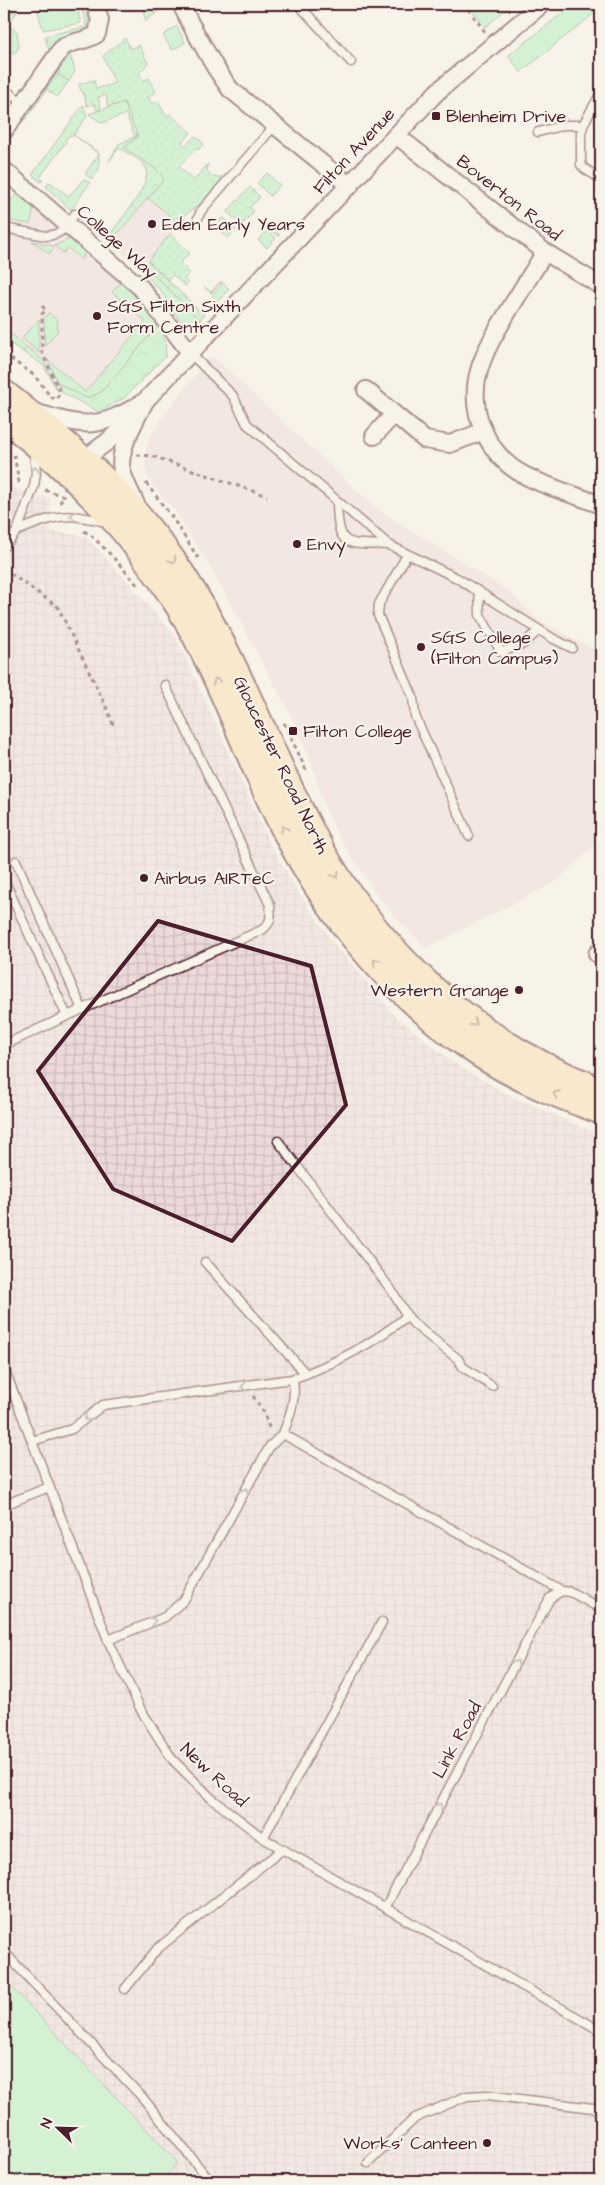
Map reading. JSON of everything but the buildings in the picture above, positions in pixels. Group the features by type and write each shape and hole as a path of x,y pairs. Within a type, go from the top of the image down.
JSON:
{"main road":[{"name":"Gloucester Road North","path":"4,393 14,414 76,465 183,576 211,624 306,822 342,886 355,903 403,959 436,992 471,1021 533,1060 563,1075 601,1090"},
{"path":"14,414 33,442 76,465"},
{"name":"Gloucester Road North","path":"132,523 152,565 181,610 208,664 292,845 349,932 402,990 463,1043 527,1081 601,1112"}],"street":[{"path":"4,131 62,48 67,44 89,39 97,34 100,20 95,4"},
{"path":"181,4 190,24 230,88 350,186"},
{"name":"Filton Avenue","path":"76,465 107,442 142,407 437,92 542,4"},
{"name":"Boverton Road","path":"396,135 545,252 601,286"},
{"name":"College Way","path":"4,170 71,219 97,255 141,288 191,354"},
{"path":"545,252 488,345 480,365 476,406 484,431 494,449 516,470 601,505"},
{"path":"366,390 425,440 438,444 450,444 484,431"},
{"name":"Filton Avenue","path":"14,414 78,424 96,424 142,407"},
{"name":"Filton Avenue","path":"132,523 121,464 125,445 142,407"},
{"path":"374,436 394,414"}],"lane":[{"path":"298,4 351,62"},
{"path":"4,89 23,103"},
{"path":"601,93 583,125 581,133 581,165 584,170 601,178"},
{"path":"538,132 565,126 583,125"},
{"path":"198,218 201,211 276,126"},
{"path":"4,228 46,236 58,234 71,219"},
{"path":"191,354 233,396 247,424 389,545 407,555 437,567 572,648"},
{"path":"4,546 17,531 34,486 36,474 33,442"},
{"path":"338,502 338,528 341,536 348,542 389,545"},
{"path":"17,531 58,516 80,516 132,523"},
{"path":"407,555 379,604 378,615 413,697 415,716 469,836"},
{"path":"479,592 480,615 501,652 523,644 540,630"},
{"path":"4,1045 268,926 271,919 270,905 165,685"},
{"path":"16,861 82,1009"},
{"path":"4,880 67,1016"},
{"path":"278,1141 392,1291 407,1316 458,1359 462,1367 492,1386"},
{"path":"205,1262 306,1374"},
{"path":"32,1441 72,1430 103,1405 292,1379 306,1374 387,1332 407,1316"},
{"name":"New Road","path":"4,1368 108,1640 141,1710 172,1759 211,1798 263,1838 601,2031"},
{"path":"108,1640 165,1617 184,1600 270,1446 283,1434 293,1402 294,1384 292,1379"},
{"path":"283,1434 562,1590 571,1592 601,1609"},
{"path":"4,1505 50,1487"},
{"name":"Link Road","path":"385,1908 550,1598 562,1590"},
{"path":"263,1838 382,1622"},
{"path":"125,1989 157,1949 283,1849"},
{"path":"4,1952 142,2097 210,2181"},
{"path":"368,2164 415,2118 467,2096 487,2096 601,2109"}],"path":[{"path":"474,4 468,9 494,43"},
{"path":"42,306 46,310 42,314 42,352 60,392 56,400"},
{"path":"4,354 35,376 56,400 64,404"},
{"path":"138,461 137,455 152,456 267,496"},
{"path":"141,476 172,516 201,563"},
{"path":"4,570 58,607 114,727"},
{"path":"284,722 309,776"},
{"path":"247,1386 262,1411 274,1442"}],"highlighted area":[{"path":"158,921 311,966 346,1105 232,1241 113,1189 38,1071"}],"shaded area":[{"name":"Eden Early Years","path":"164,179 187,213 141,269 110,243"},
{"path":"18,194 133,293 150,313 165,339 166,356 124,398 99,412 56,390 43,365 4,340 4,207"},
{"name":"SGS College (Filton Campus)","path":"212,356 377,509 511,593 535,618 601,653 601,839 554,883 426,948 382,902 338,836 325,807 309,757 292,717 224,591 174,509 164,500 148,478 145,467 146,447 151,435 176,398"},
{"path":"4,471 13,488 50,499 51,531 87,537 172,632 270,844 300,895 332,941 396,1017 455,1064 503,1092 601,1134 601,2181 163,2181 177,2162 4,1979"}],"green space":[{"path":"36,4 76,4 81,23 43,30"},
{"path":"80,4 85,4 89,22 88,27 86,30 62,38 50,50 45,36 85,27 86,22"},
{"path":"142,4 165,4 166,5 146,21"},
{"path":"477,4 513,4 485,27 471,9"},
{"path":"574,4 601,4 601,8 521,72 508,56"},
{"path":"11,7 17,12 8,25 17,32 19,47 14,54 4,47 4,11 7,13"},
{"path":"177,26 185,43 172,50 163,35"},
{"path":"125,38 131,49 139,45 148,63 139,73 143,81 149,78 156,92 148,97 152,104 158,101 166,116 170,114 191,133 182,142 185,146 195,136 204,144 198,150 196,148 179,167 194,180 208,164 207,171 212,177 224,177 199,205 186,214 179,223 148,198 164,179 156,169 124,148 138,136 124,102 108,107 106,95 98,97 101,109 97,111 95,104 87,106 83,91 81,91 79,84 94,80 96,89 115,83 103,56"},
{"path":"70,54 75,71 69,81 57,74 62,67 58,63"},
{"path":"58,63 63,67 25,120 21,117"},
{"path":"57,74 69,81 57,97 46,89"},
{"path":"124,102 138,135 135,137 126,114 102,123 89,114"},
{"path":"83,105 87,116 73,136 69,135 66,142 40,177 43,180 41,182 32,175"},
{"path":"138,135 125,148 156,169 164,179 115,237 113,237 111,233 141,190 147,173 143,163 119,148 109,161 119,144"},
{"path":"99,154 99,169 92,179 86,175 86,172"},
{"path":"267,173 280,185 270,196 257,183"},
{"path":"84,179 90,183 71,210 46,187 49,182 69,196"},
{"path":"250,187 260,197 250,207 254,211 242,225 227,212"},
{"path":"18,194 34,208 30,224 4,220 4,207"},
{"path":"223,217 236,229 228,238 215,226"},
{"path":"271,227 280,235 278,236 271,231 270,233 276,238 267,248 258,240"},
{"path":"170,234 190,253 180,263 190,273 184,279 188,283 185,286 173,275 168,280 148,261"},
{"path":"70,239 85,252 82,260 68,248 63,253 55,246 49,254 32,241 54,246"},
{"path":"148,261 204,315 200,320 144,265"},
{"path":"144,265 200,321 186,322 179,319 161,291 141,270"},
{"path":"221,281 229,289 218,301 212,295 222,284 220,283 211,293 204,287 211,292"},
{"path":"121,282 142,303 158,326 100,393 86,398 58,383 47,359 85,392 145,321 112,292"},
{"path":"49,313 57,320 58,330 45,346 44,318"},
{"path":"39,319 39,353 22,338"},
{"path":"158,326 165,339 166,356 124,398 99,412 63,393 58,383 86,398 100,393"},
{"path":"4,328 27,347 23,352 4,339"},
{"path":"27,347 44,361 57,390 43,365 23,352"},
{"path":"4,1979 177,2162 163,2181 4,2181"}],"place":[{"name":"Blenheim Drive","path":"436,116"},
{"name":"Eden Early Years","path":"152,224"},
{"name":"SGS Filton Sixth Form Centre","path":"97,316"},
{"name":"Envy","path":"297,544"},
{"name":"SGS College (Filton Campus)","path":"421,647"},
{"name":"Filton College","path":"293,731"},
{"name":"Airbus AIRTeC","path":"144,878"},
{"name":"Western Grange","path":"519,990"},
{"name":"Works' Canteen","path":"487,2143"}]}
